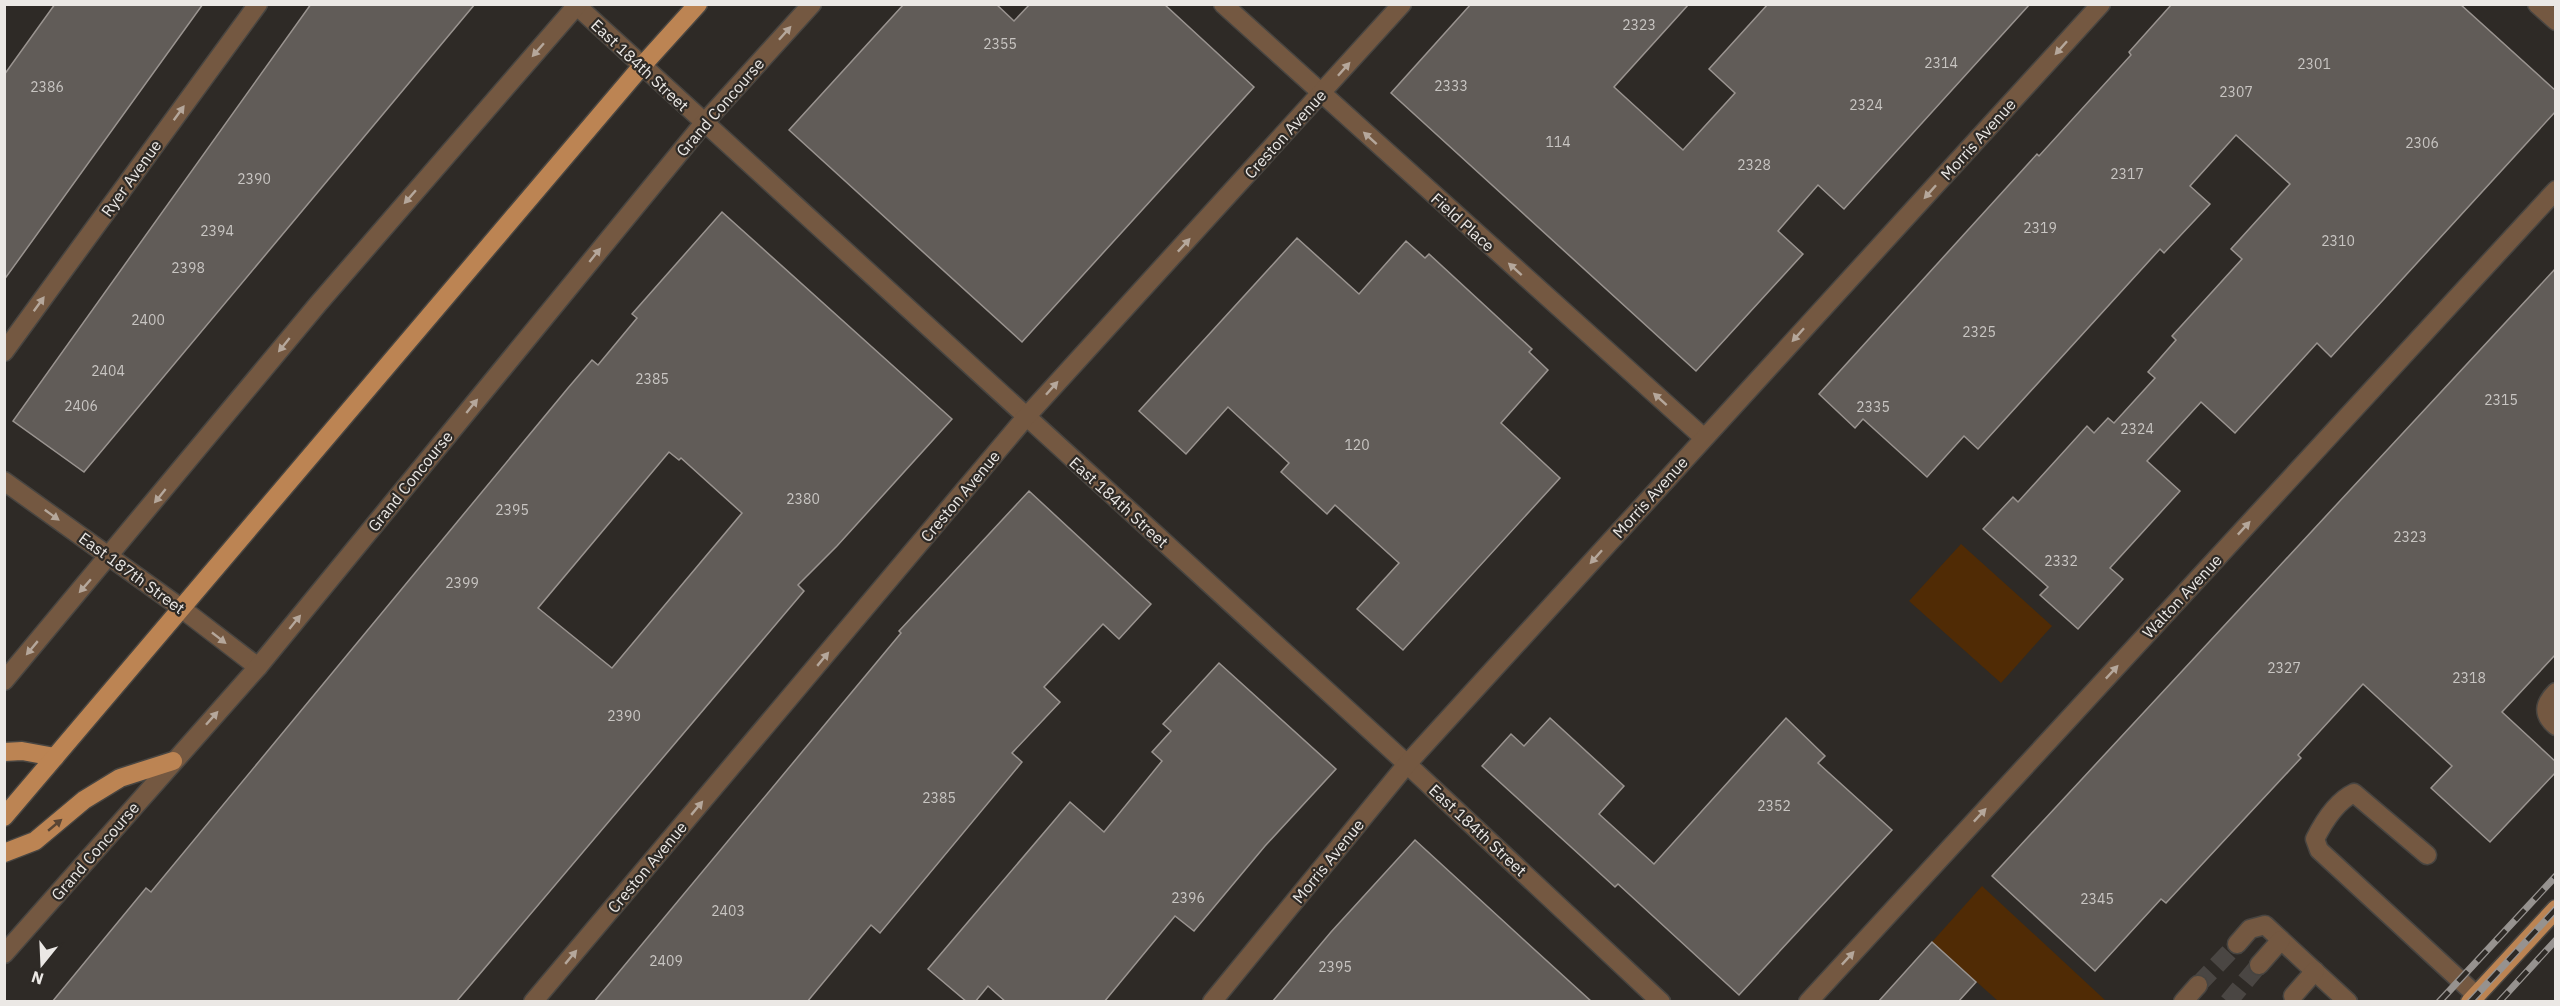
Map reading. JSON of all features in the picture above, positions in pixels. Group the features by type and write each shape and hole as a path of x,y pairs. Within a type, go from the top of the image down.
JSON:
{"main road":[{"path":"4,817 641,67 698,4"},
{"path":"4,752 22,751 55,757"},
{"path":"4,853 35,841 84,800 120,778 173,761"},
{"path":"2473,998 2553,917"}],"street":[{"name":"Ryer Avenue","path":"4,352 258,4"},
{"name":"Grand Concourse","path":"4,954 258,667 704,123 812,4"},
{"name":"Field Place","path":"1222,4 1704,438"},
{"name":"Creston Avenue","path":"534,1002 1026,417 1402,4"},
{"name":"Morris Avenue","path":"1212,1002 1407,764 2101,4"},
{"path":"2538,4 2556,21"},
{"name":"East 184th Street","path":"577,5 641,67 1407,764 1661,1002"},
{"path":"4,681 110,557 318,304 577,5"},
{"name":"Walton Avenue","path":"1808,1002 2556,190"},
{"name":"East 187th Street","path":"4,481 181,608 258,667"},
{"path":"2556,692 2548,700 2544,710 2548,720 2556,726"},
{"path":"2427,855 2361,796 2354,793 2344,797 2316,839 2319,850 2473,998"},
{"path":"2237,944 2250,928 2265,925 2315,971 2341,999"},
{"path":"2259,965 2281,940"},
{"path":"2293,996 2315,971"},
{"path":"2183,1002 2198,985"}],"shaded area":[{"path":"1961,544 2052,626 2001,683 1909,601"},
{"path":"1982,886 2106,1001 1998,1001 1932,942"}],"building":[{"path":"55,4 203,4 4,280 4,75"},
{"path":"311,4 475,4 84,472 13,421"},
{"path":"904,4 996,4 1014,21 1030,4 1164,4 1254,87 1022,342 789,130"},
{"path":"1471,4 1689,4 1614,87 1683,150 1735,93 1709,69 1768,4 2030,4 1844,209 1818,185 1778,231 1803,254 1696,371 1391,93"},
{"path":"2172,4 2460,4 2556,91 2556,111 2331,357 2317,343 2235,433 2201,402 2147,461 2180,491 2110,568 2123,579 2078,629 2040,595 2048,587 1983,529 2013,497 2018,502 2087,426 2094,433 2108,418 2114,423 2155,378 2148,372 2176,340 2172,336 2242,259 2231,249 2290,184 2236,135 2190,186 2210,204 2164,253 2160,249 1978,449 1964,436 1927,477 1863,419 1855,428 1819,394 2037,154 2039,156 2131,55 2129,52"},
{"path":"722,212 952,419 837,546 798,585 804,591 456,1002 52,1002 146,888 151,892 592,360 598,365 637,318 632,314","holes":["669,452 679,460 681,458 742,513 612,668 538,608"]},
{"path":"1297,238 1359,294 1406,241 1425,258 1429,254 1532,349 1529,352 1548,370 1501,423 1560,478 1403,650 1357,609 1399,563 1335,505 1327,514 1281,472 1289,463 1228,407 1186,454 1139,411"},
{"path":"2556,268 2556,654 2502,712 2556,762 2556,772 2490,842 2431,788 2452,766 2363,684 2298,755 2301,758 2166,903 2161,899 2095,971 1992,876"},
{"path":"1029,491 1151,604 1119,639 1103,624 1044,687 1060,702 1012,753 1022,762 880,933 871,925 807,1002 594,1002 901,633 899,631"},
{"path":"1219,663 1336,769 1265,846 1194,931 1175,916 1104,1002 1006,1002 988,986 975,1002 967,1002 928,969 1070,802 1104,832 1162,761 1152,752 1171,731 1163,724"},
{"path":"1550,718 1624,786 1599,814 1654,864 1786,718 1825,756 1818,763 1892,830 1739,995 1618,884 1615,887 1482,766 1511,734 1524,746"},
{"path":"1415,840 1592,1002 1272,1002 1331,932"},
{"path":"1932,942 1976,982 1958,1002 1878,1002"}],"tunnel":[{"path":"2198,985 2237,944"},
{"path":"2228,1002 2259,965"}],"railway":[{"path":"2439,1002 2556,876"},
{"path":"2470,1002 2556,909"},
{"path":"2499,1002 2556,940"}]}
